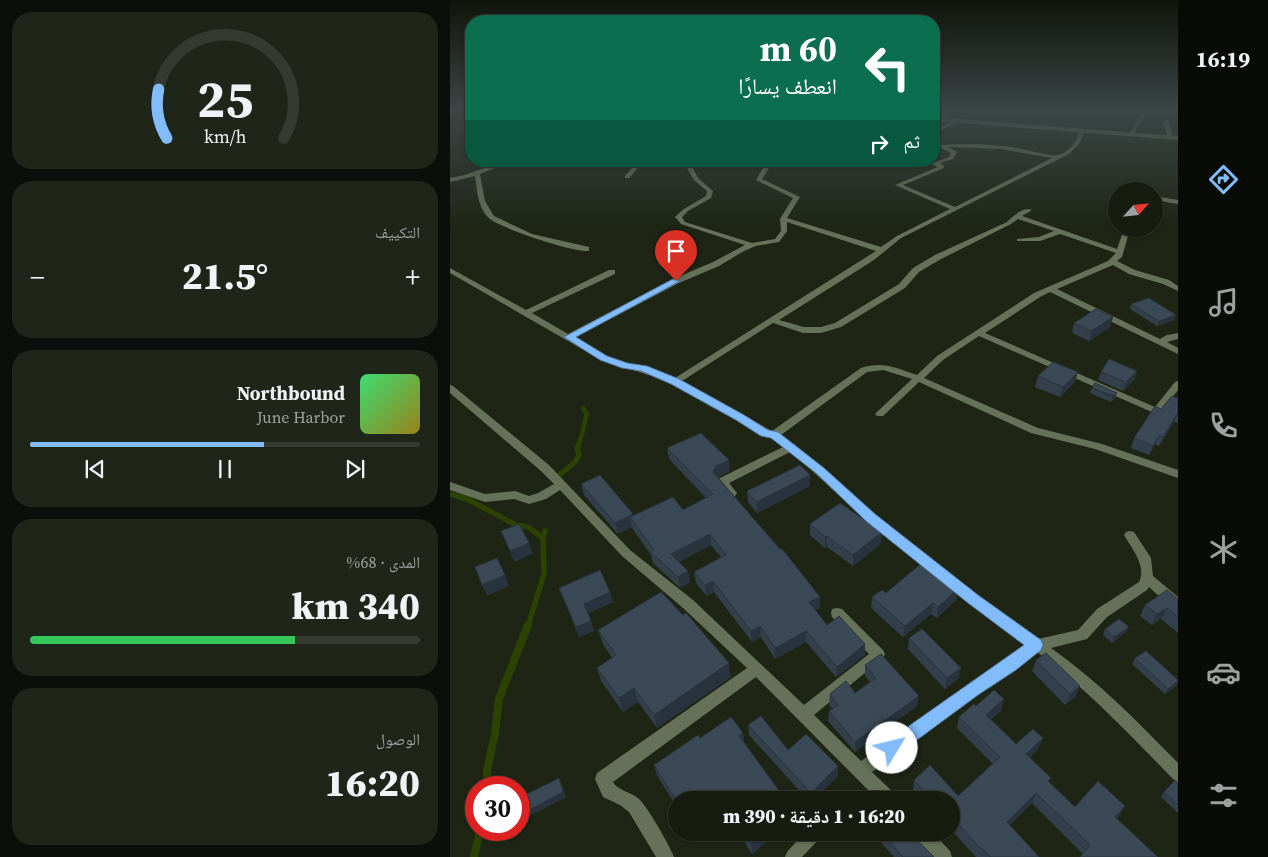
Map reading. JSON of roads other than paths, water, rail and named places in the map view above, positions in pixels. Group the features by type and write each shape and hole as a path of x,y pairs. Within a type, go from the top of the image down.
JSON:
{"street":[{"path":"940,162 951,158 954,152 948,149"},
{"path":"1021,149 1057,158"},
{"path":"675,382 872,258 899,237 1057,158 1070,149"},
{"path":"940,166 942,167 898,185 955,209"},
{"path":"450,180 493,167"},
{"path":"627,177 636,167"},
{"path":"689,167 696,179 710,191 708,197 678,217 683,223 752,245"},
{"path":"569,337 676,281 752,245 776,241 784,231 783,220 797,197 759,180 767,167"},
{"path":"896,178 925,167"},
{"path":"477,173 482,201 492,217 530,235 586,249"},
{"path":"1163,200 1178,202"},
{"path":"774,321 803,330 821,330 838,325 902,286 916,270 938,257 1009,223 1017,216 1029,210"},
{"path":"1017,216 1119,252"},
{"path":"783,220 882,250"},
{"path":"1019,240 1040,239 1061,231"},
{"path":"880,414 940,358 978,333 1037,295 1113,262 1124,238"},
{"path":"1113,262 1132,272 1166,282 1178,289"},
{"path":"450,270 604,358 625,366 643,369 675,382 740,417 765,433 774,435 792,447 820,470 870,517 973,599 1066,666 1113,707 1178,774"},
{"path":"526,313 612,272"},
{"path":"1050,289 1178,351"},
{"path":"978,333 1157,411 1178,384"},
{"path":"1161,342 1170,337 1178,336"},
{"path":"774,435 864,370 874,366 917,378 1035,431 1098,446 1178,474"},
{"path":"450,388 545,468 626,553 688,604 757,669 879,791"},
{"path":"741,504 722,482 792,447"},
{"path":"450,486 485,498 515,495 529,500 542,496 560,485"},
{"path":"860,771 1036,645 1082,635 1102,613 1143,586 1147,578 1145,558 1130,535"},
{"path":"1147,578 1178,605"},
{"path":"802,716 878,654 837,613"},
{"path":"666,857 635,806 626,799 609,791 603,779 757,669"},
{"path":"929,841 944,857"}],"lane":[{"path":"792,857 807,841"}],"waterway":[{"path":"578,446 587,414 583,408"},
{"path":"558,476 575,462 579,455 578,446"},
{"path":"450,494 467,499 516,525 528,527 543,538"},
{"path":"543,538 545,531"},
{"path":"528,626 544,574 543,538"},
{"path":"487,776 499,699 528,625"},
{"path":"474,857 478,841"}]}
